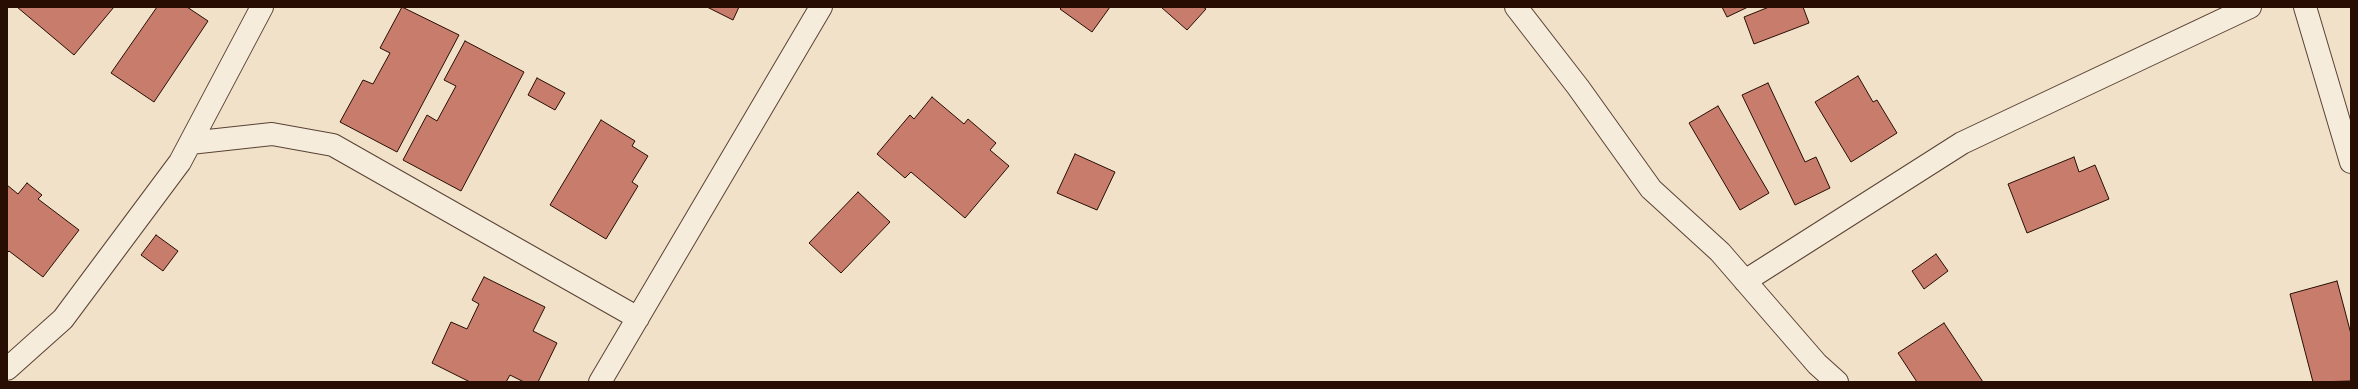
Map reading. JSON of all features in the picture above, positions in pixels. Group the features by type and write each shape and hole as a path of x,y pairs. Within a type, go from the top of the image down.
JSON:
{"street":[{"path":"7,370 64,319 180,162 262,7"},
{"path":"600,382 821,7"},
{"path":"1516,7 1578,87 1651,189 1720,252 1816,364 1838,382"},
{"path":"1745,281 1962,143 2250,7"},
{"path":"2305,7 2351,162"},
{"path":"190,143 272,134 333,145 638,318"}],"building":[{"path":"17,7 114,7 74,55"},
{"path":"157,7 187,7 208,21 154,102 111,73"},
{"path":"402,7 459,35 397,152 340,122 363,80 373,84 390,53 380,48"},
{"path":"707,7 739,7 733,20"},
{"path":"1062,7 1110,7 1092,32 1060,9"},
{"path":"1161,7 1203,7 1206,9 1187,30"},
{"path":"1722,7 1748,7 1727,17"},
{"path":"1769,7 1803,7 1809,23 1754,44 1744,17"},
{"path":"465,41 524,72 461,191 403,160 427,115 437,121 456,86 444,80"},
{"path":"1858,76 1873,102 1877,100 1897,133 1851,162 1815,102"},
{"path":"537,78 565,93 555,110 528,95"},
{"path":"1768,83 1805,162 1816,157 1830,188 1795,205 1742,95"},
{"path":"932,97 964,124 968,119 996,143 990,150 1009,166 965,218 911,172 905,178 877,154 910,115 914,119"},
{"path":"1718,106 1769,193 1740,210 1689,123"},
{"path":"601,120 635,141 632,146 648,156 632,182 638,186 606,239 550,205"},
{"path":"1075,154 1115,172 1097,210 1057,193"},
{"path":"2074,157 2079,172 2095,165 2109,199 2027,233 2008,184"},
{"path":"27,183 42,195 38,199 79,230 43,277 9,251 7,253 7,185 18,194"},
{"path":"858,192 890,222 841,273 809,243"},
{"path":"156,235 178,251 163,271 141,255"},
{"path":"1936,254 1948,271 1924,289 1912,271"},
{"path":"484,277 545,307 533,331 557,343 538,382 524,382 510,375 506,382 470,382 432,363 451,322 467,329 479,304 472,300"},
{"path":"2337,281 2351,334 2351,381 2313,382 2290,294"},
{"path":"1944,323 1983,382 1917,382 1898,353"}]}
